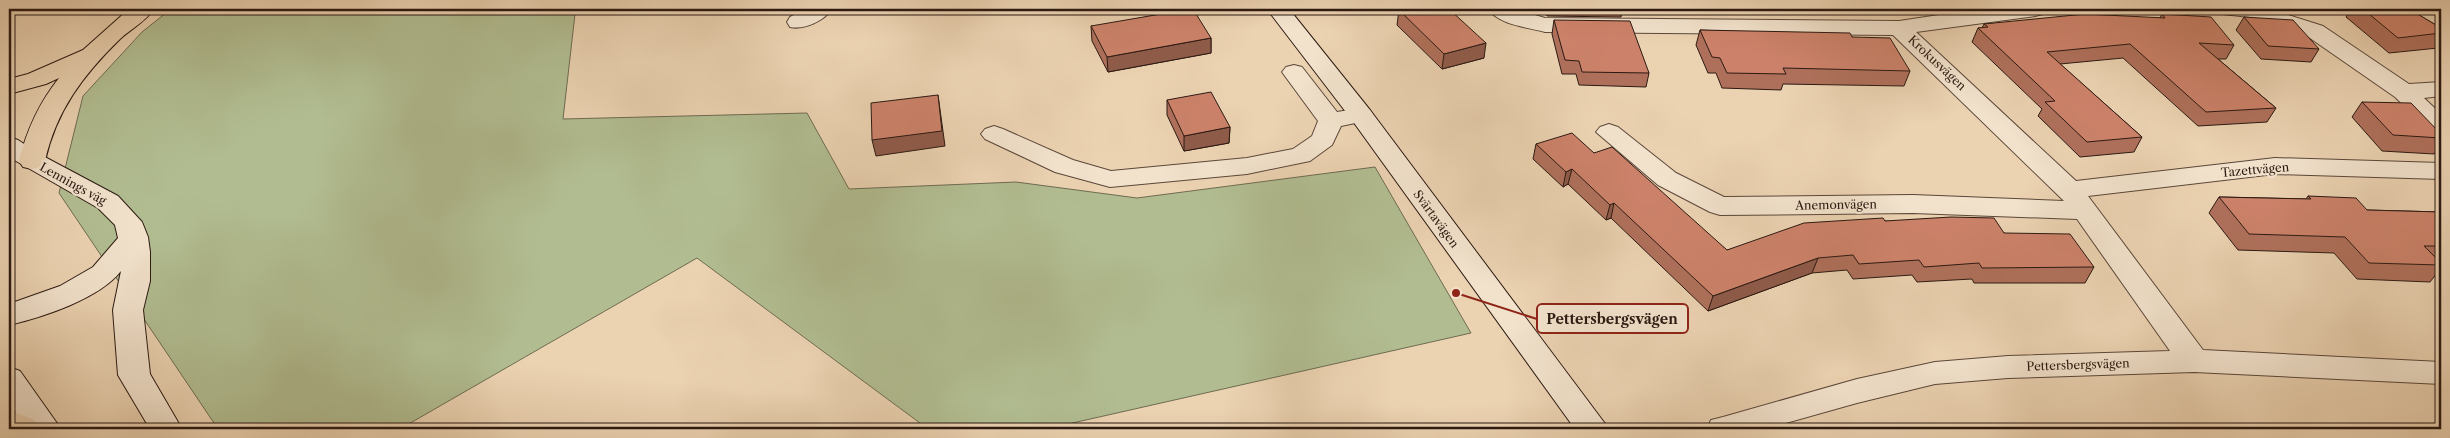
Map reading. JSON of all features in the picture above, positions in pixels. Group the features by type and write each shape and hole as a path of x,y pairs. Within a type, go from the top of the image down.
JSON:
{"highway":[{"path":"32,161 44,120 66,86 94,52 143,9"},
{"path":"9,88 38,78 94,52"},
{"path":"9,422 22,429"}],"street":[{"path":"798,22 822,9"},
{"name":"Svärtavägen","path":"1278,9 1361,115 1593,429"},
{"name":"Krokusvägen","path":"1499,9 1514,17 1545,25 1745,18 1899,28 2079,200 2194,362"},
{"path":"1899,28 1941,20 2035,9"},
{"path":"2230,9 2253,11 2315,31 2404,92 2441,128"},
{"path":"1294,72 1331,121"},
{"path":"2404,92 2441,89"},
{"path":"1331,121 1361,115"},
{"path":"994,134 1064,166 1110,178 1248,166 1301,154 1323,140 1331,121"},
{"name":"Anemonvägen","path":"1609,132 1667,179 1720,206 2079,200"},
{"name":"Lennings väg","path":"9,145 32,161 108,202 128,222 134,237 136,252 135,282 128,310 134,375 166,429"},
{"name":"Tazettvägen","path":"2079,200 2275,166 2441,171"},
{"path":"9,315 70,293 103,274 134,237"},
{"name":"Pettersbergsvägen","path":"1723,429 1857,391 1935,373 2008,367 2194,362 2438,377"},
{"path":"9,379 45,429"}],"green space":[{"path":"171,9 594,9 575,14 563,119 807,113 849,189 1016,182 1137,198 1375,167 1471,333 1046,429 928,429 697,258 400,429 218,429 59,193 83,96 142,32"}],"building":[{"path":"1193,9 1211,38 1107,57 1091,26"},
{"path":"1449,9 1486,43 1444,54 1399,10"},
{"path":"2363,9 2409,9 2441,28 2441,33 2398,38"},
{"path":"2085,14 2165,18 2162,14 2211,17 2234,45 2199,43 2276,108 2206,112 2130,44 2047,52 2142,137 2087,142 2045,102 2055,101 1978,28 1988,27 1984,24"},
{"path":"2244,17 2293,20 2319,49 2268,46"},
{"path":"1554,20 1630,21 1649,73 1582,72 1579,61 1565,60"},
{"path":"1700,30 1850,33 1852,37 1890,38 1910,71 1783,68 1786,74 1727,73 1720,58 1712,57"},
{"path":"1211,92 1230,127 1184,136 1167,100"},
{"path":"938,95 942,131 872,140 871,103"},
{"path":"2362,102 2411,103 2441,134 2441,138 2393,135"},
{"path":"1572,133 1594,153 1612,147 1727,250 1804,223 1883,218 1885,221 1951,217 1994,218 2004,233 2070,234 2094,267 1982,268 1979,263 1924,267 1919,260 1859,264 1853,255 1818,258 1713,296 1614,203 1610,205 1572,169 1566,172 1536,144"},
{"path":"2308,196 2356,198 2367,210 2441,212 2441,246 2424,246 2441,265 2369,263 2345,237 2249,234 2219,197 2311,199"}],"place":[{"name":"Pettersbergsvägen","path":"1456,293"}]}
